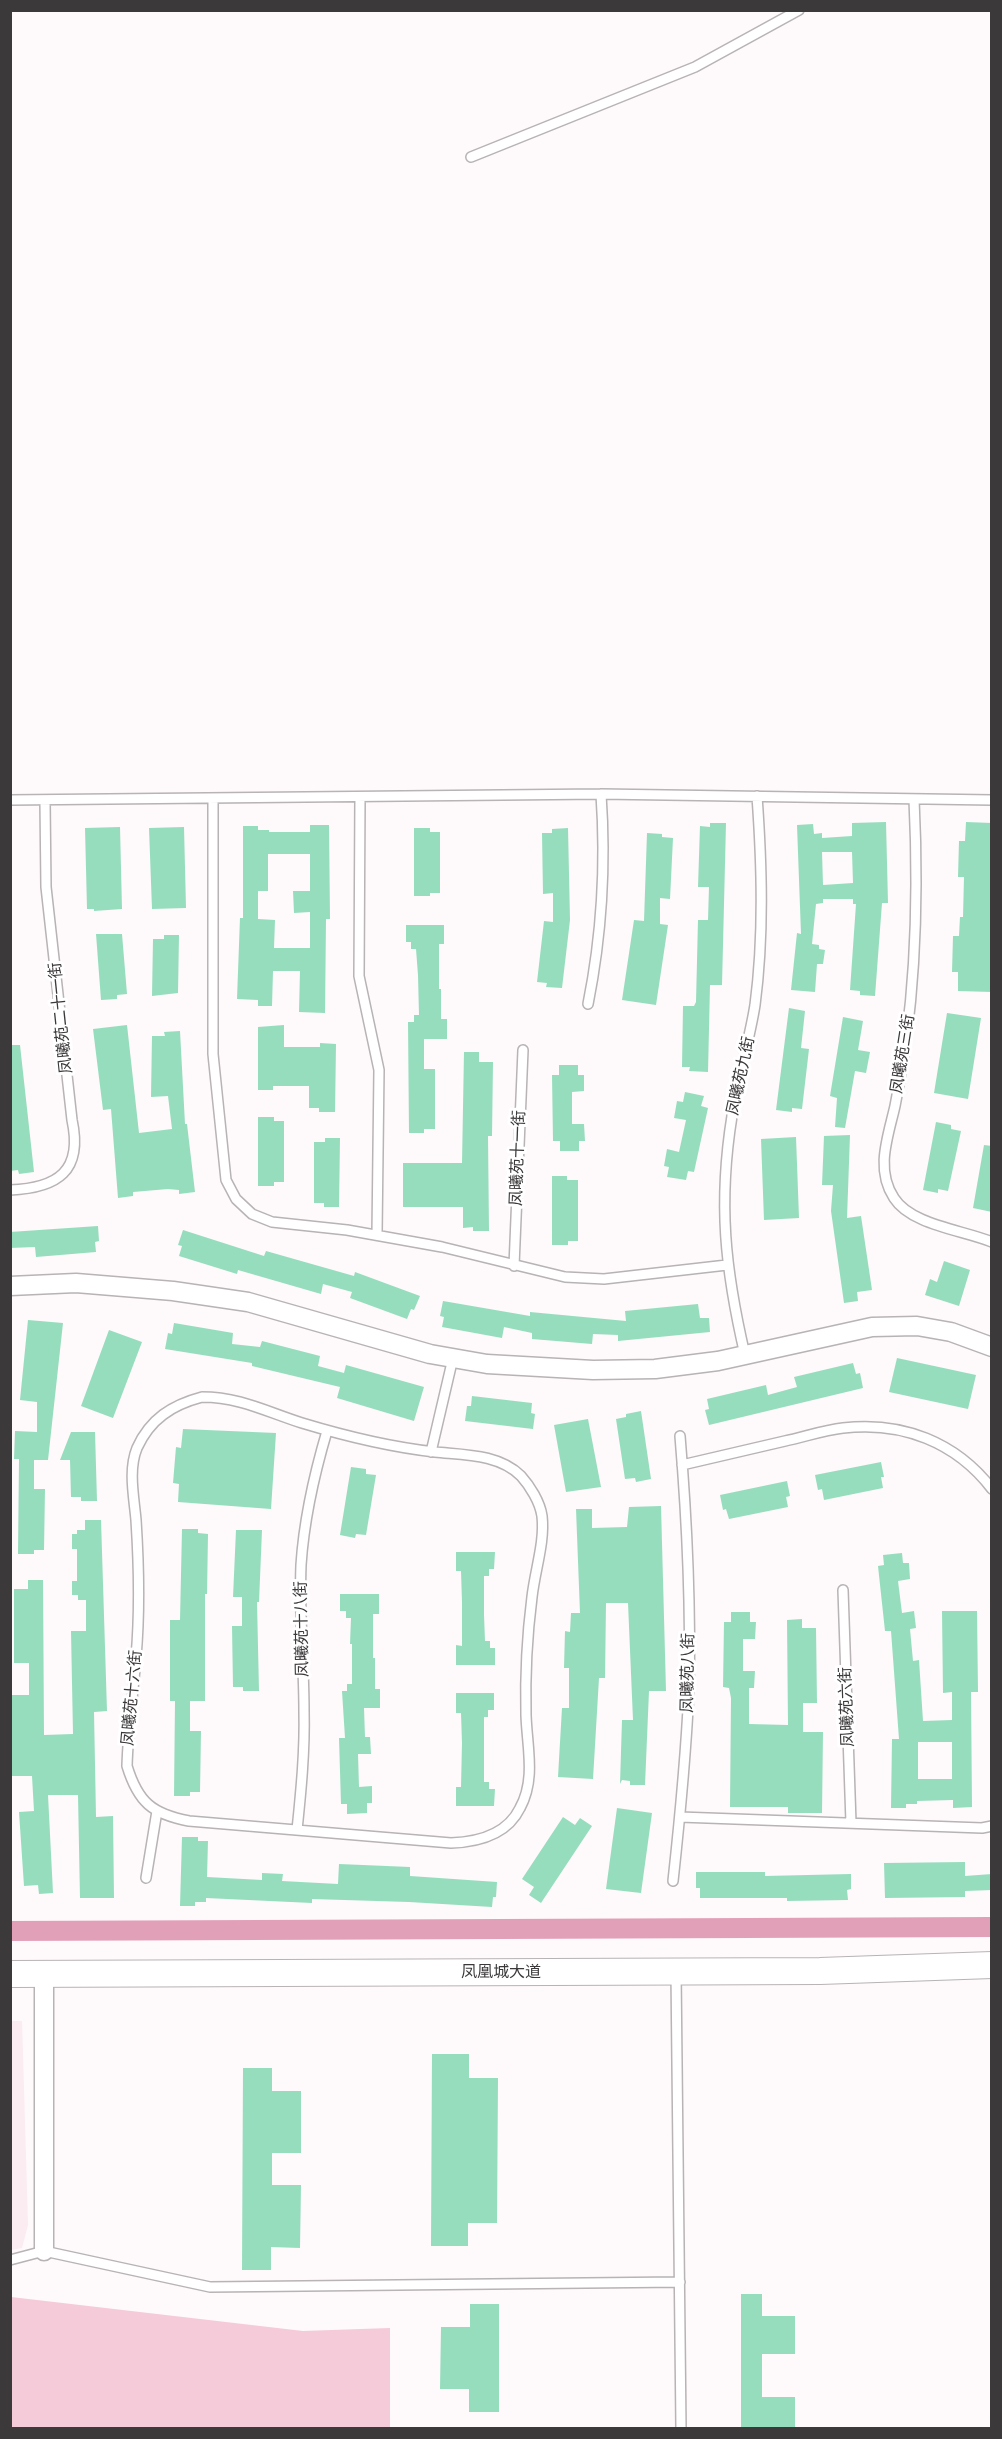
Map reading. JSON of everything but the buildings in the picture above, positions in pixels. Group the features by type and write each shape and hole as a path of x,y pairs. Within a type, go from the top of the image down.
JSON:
{"main road":[{"name":"凤凰城大道","path":"10,1974 820,1971 992,1965"}],"street":[{"path":"10,1286 76,1284 173,1291 248,1302 430,1354 487,1364 593,1370 655,1369 717,1361 872,1327 917,1326 951,1332 992,1347"},
{"path":"44,1973 44,2251"}],"lane":[{"path":"471,157 695,67 798,10"},
{"path":"588,1004 603,899 601,794"},
{"path":"10,800 45,802 601,794 992,800"},
{"name":"凤曦苑九街","path":"745,1355 731,1296 727,1265 724,1235 724,1174 732,1114 753,1014 760,952 761,848 757,796"},
{"path":"360,798 359,976 379,1070 377,1234"},
{"path":"213,799 213,1054 226,1180 236,1199 252,1214 272,1222 377,1234 442,1247 565,1277 604,1279 727,1265"},
{"name":"凤曦苑三街","path":"914,799 917,878 915,948 904,1053 884,1156 885,1179 894,1200 912,1215 992,1242"},
{"name":"凤曦苑二十一街","path":"10,1190 45,1186 62,1176 73,1159 76,1140 46,887 45,802"},
{"name":"凤曦苑十一街","path":"514,1266 523,1050"},
{"path":"430,1452 453,1358"},
{"name":"凤曦苑十六街","path":"202,1397 224,1397 327,1431 430,1452 481,1456 502,1463 520,1476 533,1493 541,1514 543,1536 537,1558 528,1636 526,1714 530,1773 527,1793 519,1811 506,1826 490,1837 471,1842 189,1821 167,1817 147,1806 134,1788 127,1767 138,1609 137,1533 132,1473 136,1450 146,1431 162,1414 181,1402 202,1397"},
{"path":"682,1465 842,1428 879,1426 916,1433 950,1449 979,1473 992,1490"},
{"name":"凤曦苑十八街","path":"297,1830 303,1772 304,1713 300,1609 301,1564 312,1485 327,1431"},
{"name":"凤曦苑八街","path":"673,1881 688,1712 690,1626 689,1563 680,1436"},
{"name":"凤曦苑六街","path":"843,1590 851,1823"},
{"path":"146,1878 157,1811"},
{"path":"680,1817 982,1828 992,1826"},
{"path":"676,1971 681,2428"},
{"path":"10,2260 44,2251 210,2287 680,2282"}],"shaded area":[{"path":"11,2021 22,2021 28,2225 22,2248 11,2250"},
{"path":"11,2297 303,2331 390,2328 390,2428 11,2428"}],"waterway":[{"path":"10,1931 992,1927"}]}
